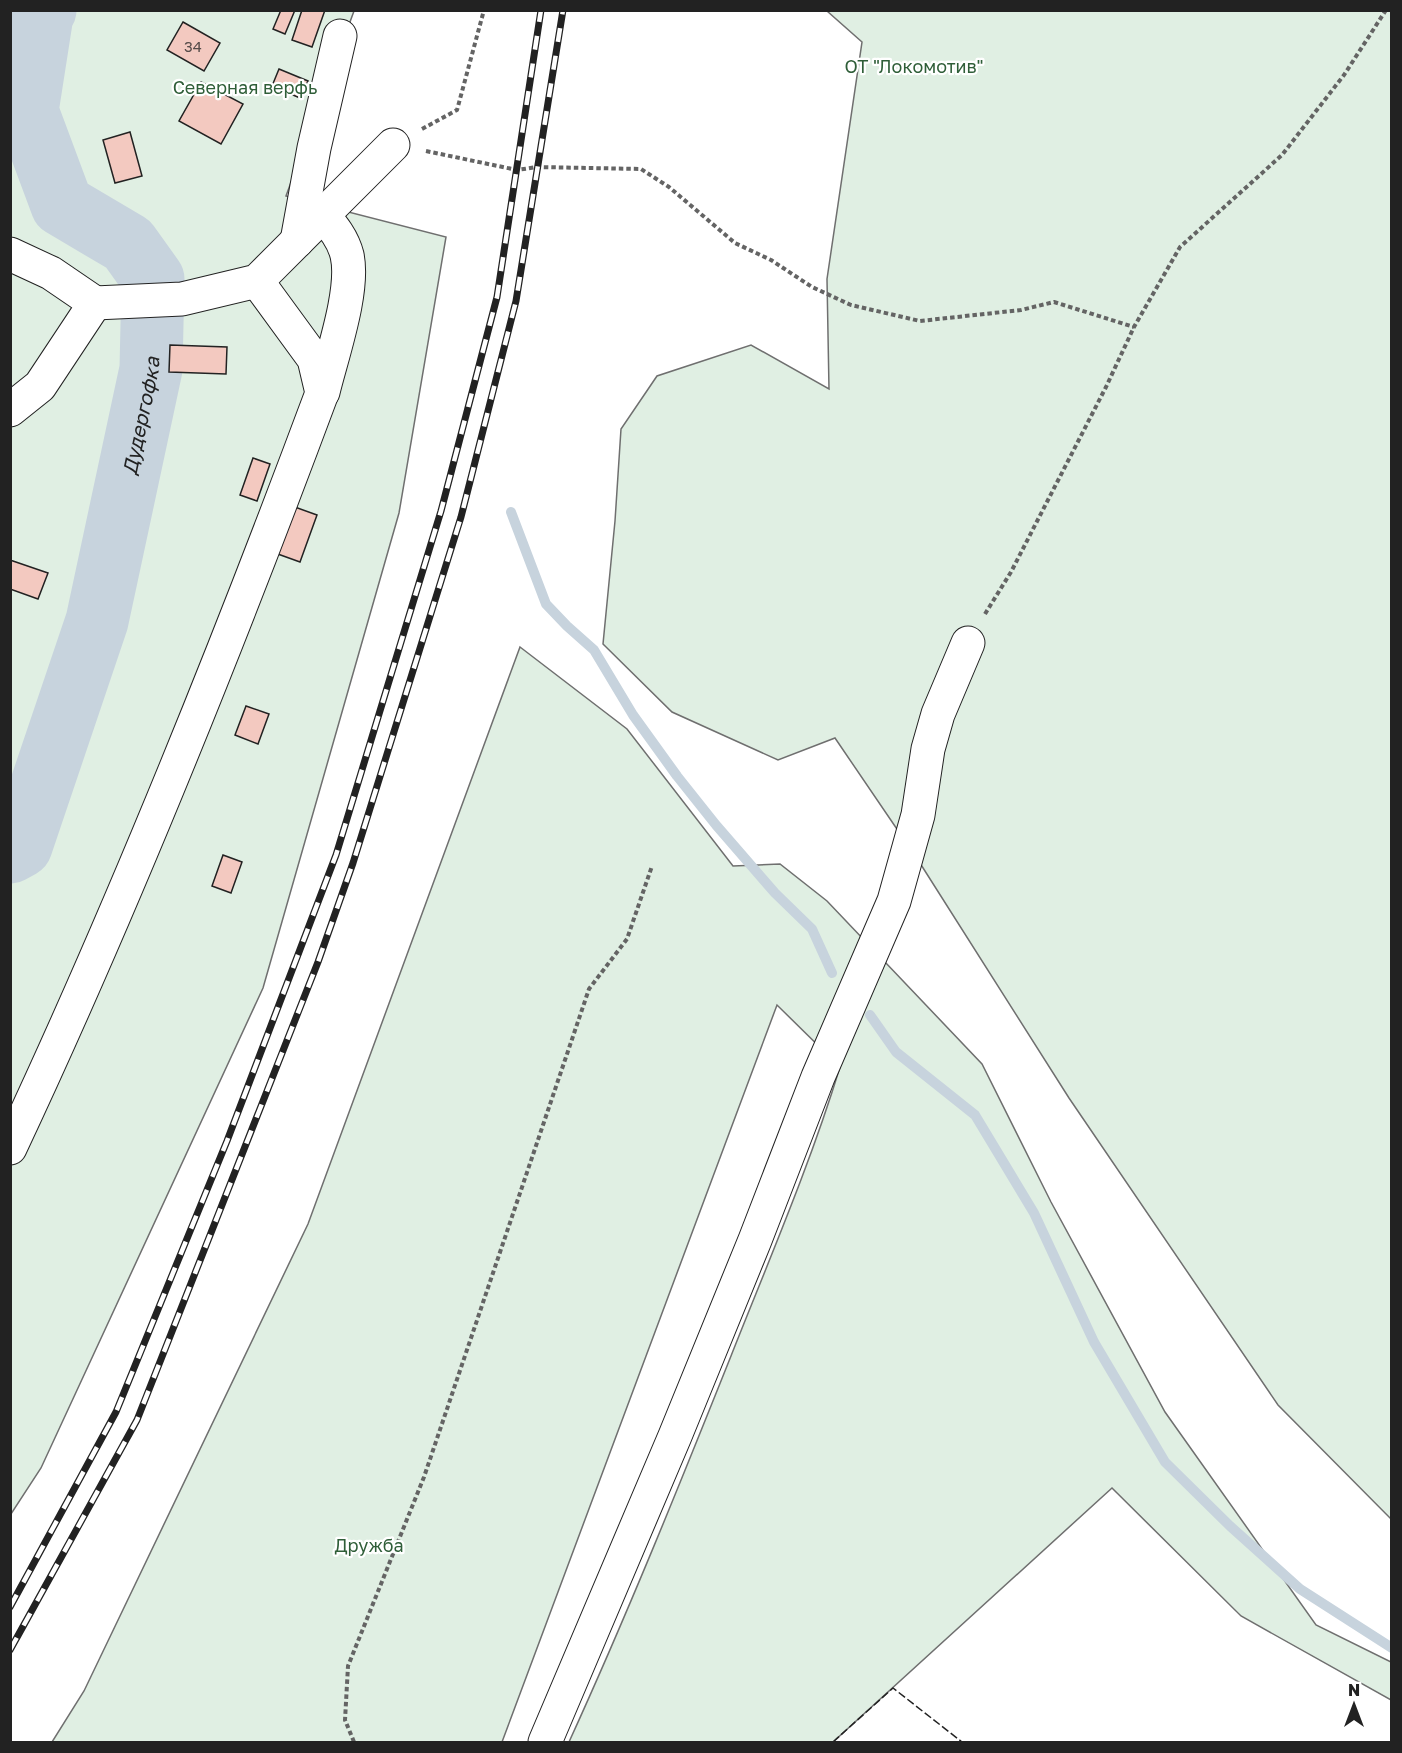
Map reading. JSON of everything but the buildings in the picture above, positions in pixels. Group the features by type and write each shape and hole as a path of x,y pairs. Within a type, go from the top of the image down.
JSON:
{"street":[{"path":"297,241 314,148 340,36"},
{"path":"10,254 108,303 182,299 258,280 393,145"},
{"path":"10,1148 64,1033 173,778 322,393 348,292 348,256 341,238 323,215"},
{"path":"258,280 314,359 322,393"},
{"path":"10,410 40,386 108,303"},
{"path":"545,1743 675,1436 818,1077 894,902 918,815 928,749 938,714 968,643"}],"path":[{"path":"393,145 457,110 484,10"},
{"path":"968,643 1011,572 1106,387 1134,327 1180,247 1282,155 1344,75 1386,10"},
{"path":"393,145 517,170 537,167 641,169 669,187 735,243 771,260 812,287 851,305 920,321 1021,310 1054,302 1134,327"},
{"path":"354,1743 345,1720 348,1666 424,1477 589,989 627,939 652,866"}],"green space":[{"name":"Северная верфь","path":"11,11 354,11 286,196 446,237 399,513 263,988 41,1468 11,1514"},
{"name":"ОТ \"Локомотив\"","path":"827,11 1391,11 1391,1519 1278,1405 1069,1098 918,860 835,738 778,760 672,712 603,644 621,429 657,376 751,345 829,389 827,279 862,42"},
{"name":"Дружба","path":"520,647 627,729 733,866 780,864 827,901 982,1064 1051,1202 1165,1412 1316,1625 1391,1662 1391,1700 1241,1616 1112,1488 833,1742 569,1742 632,1598 711,1405 802,1176 840,1067 777,1005 502,1742 52,1742 84,1691 308,1224"}],"waterway":[{"name":"Дудергофка","path":"10,852 21,846 97,621 151,369 153,279 128,244 62,205 27,111 42,15 45,10"},
{"path":"511,512 546,604 594,650 633,715 716,825 775,893 812,929 832,973"},
{"path":"870,1015 896,1052 975,1115 1034,1213 1094,1342 1165,1462 1230,1526 1300,1589 1392,1648"}],"railway":[{"path":"10,1607 116,1412 227,1141 336,855 441,511 497,297 541,10"},
{"path":"10,1650 137,1420 318,962 353,863 461,517 516,301 563,10"}],"fence":[{"path":"833,1742 893,1688 962,1742"}]}
